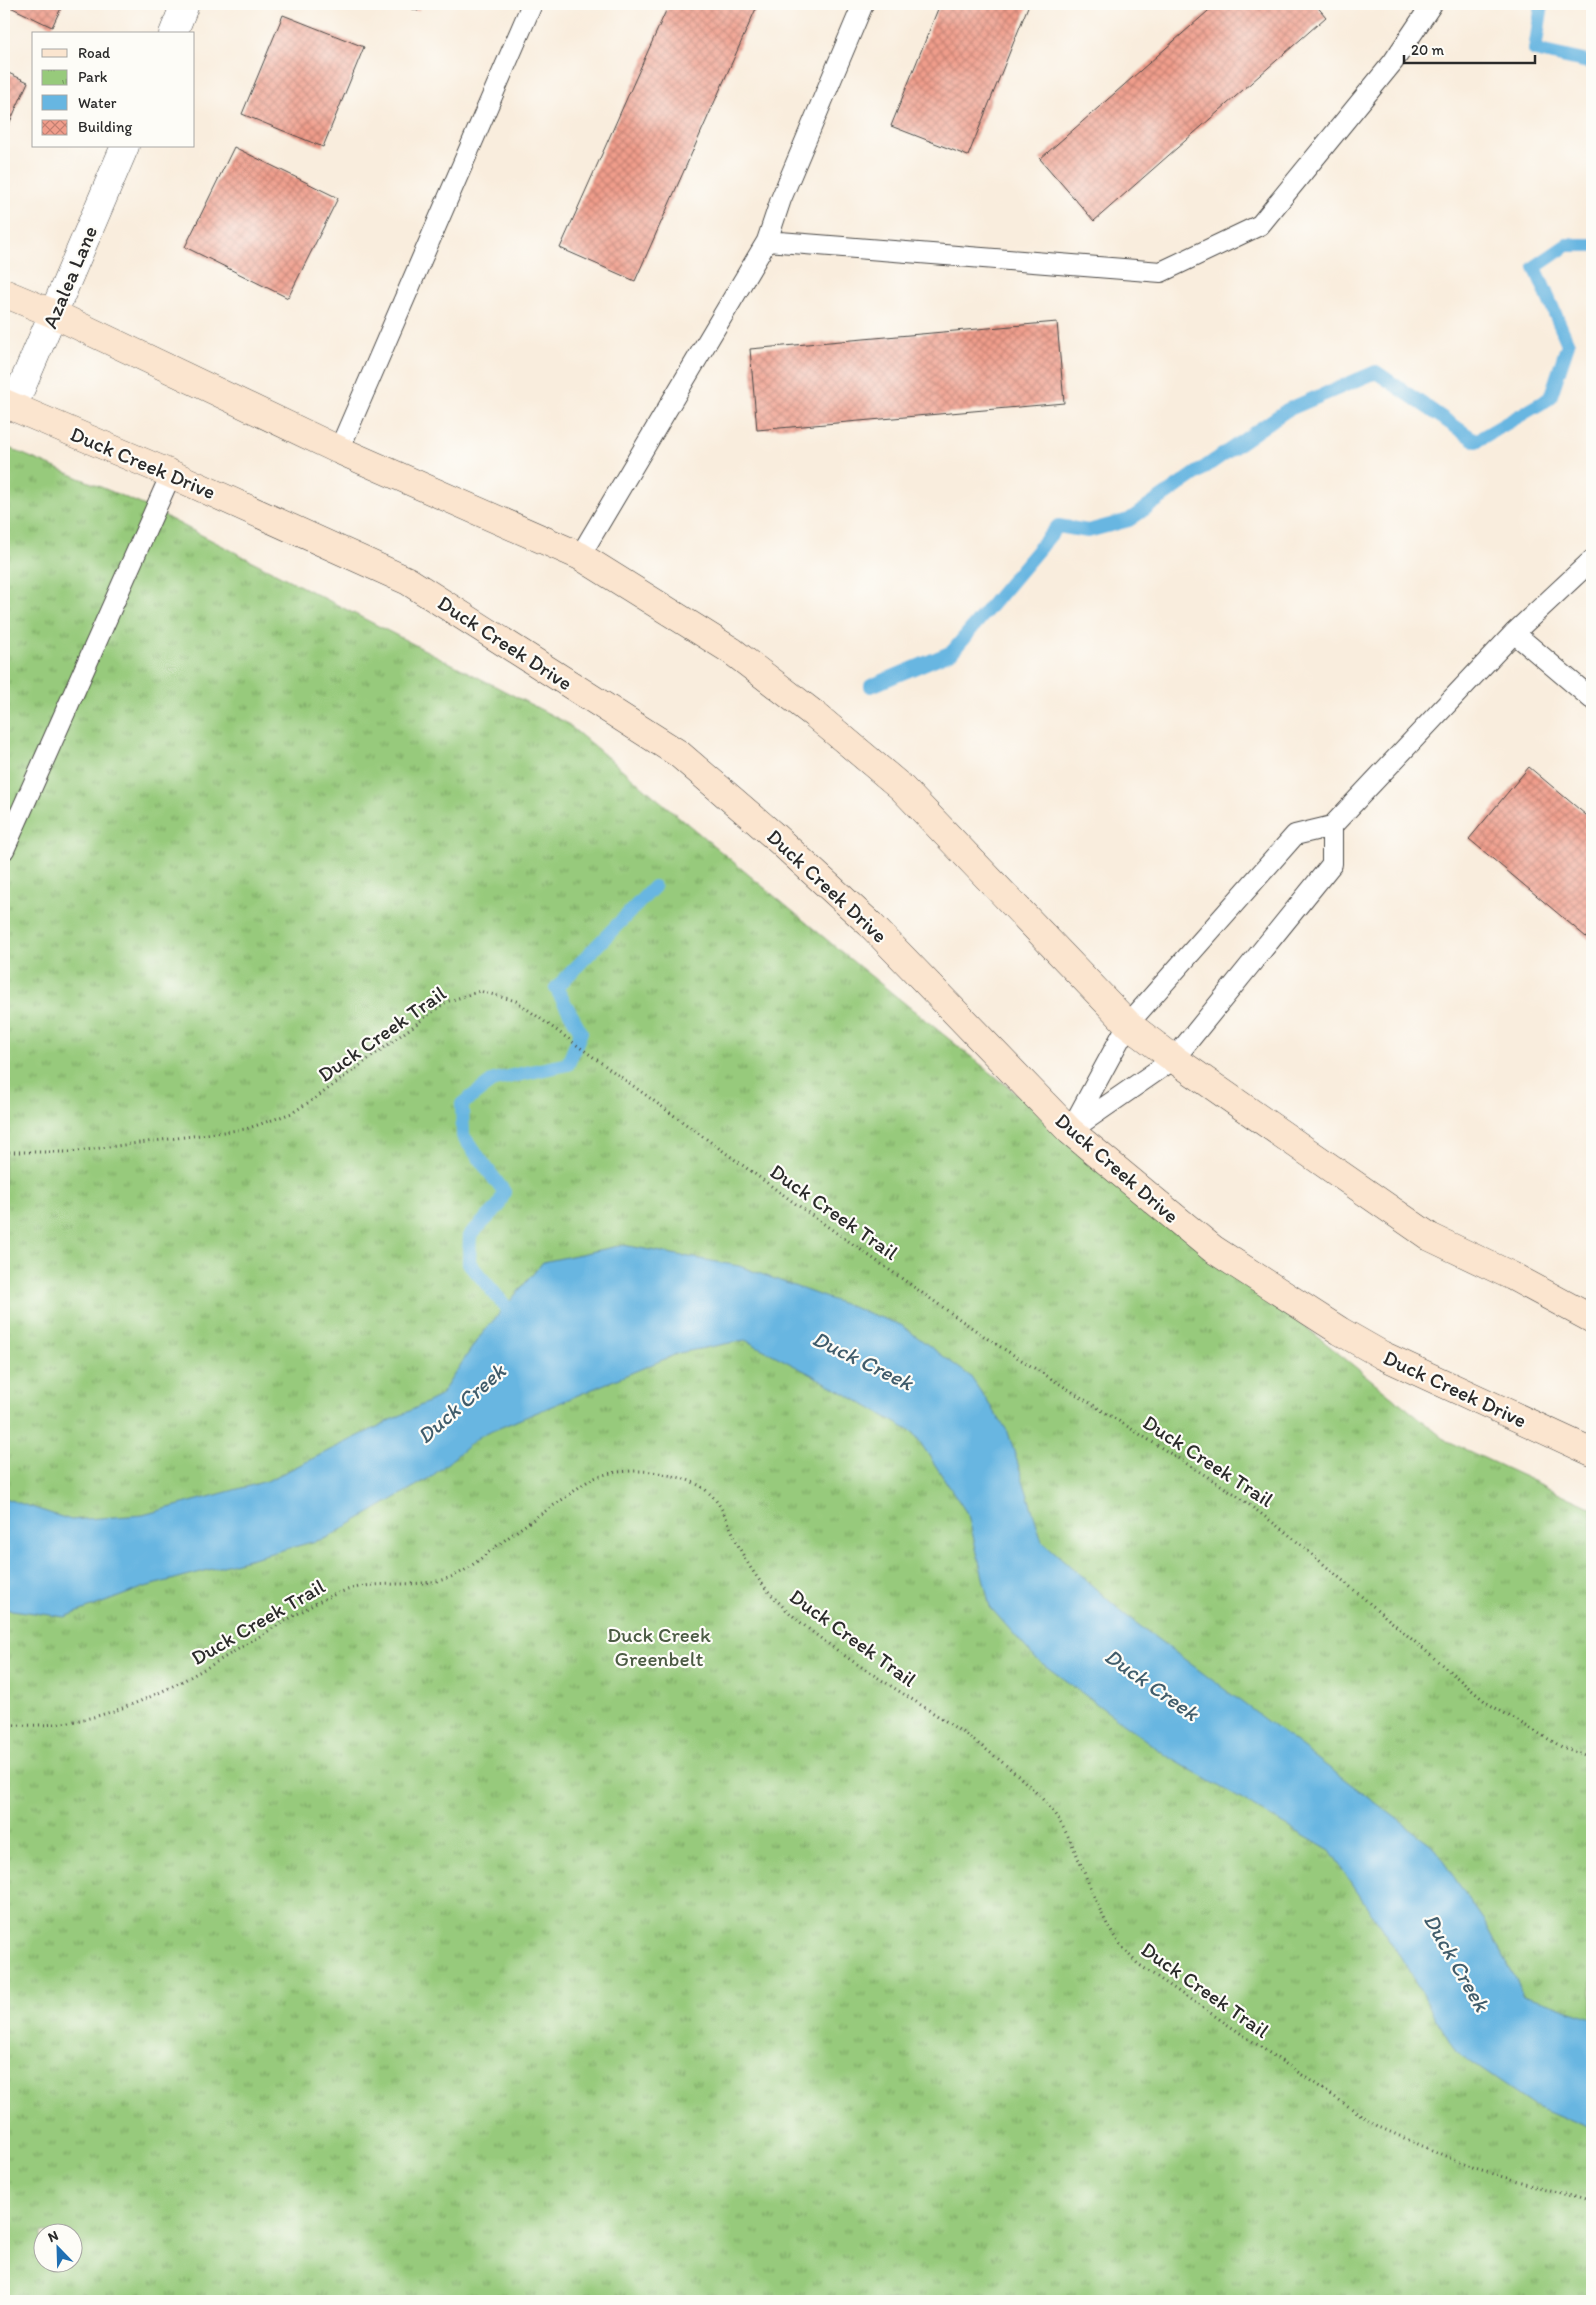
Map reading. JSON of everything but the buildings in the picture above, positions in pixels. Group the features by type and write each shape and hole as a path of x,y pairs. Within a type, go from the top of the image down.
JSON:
{"main road":[{"path":"4,293 54,314 339,450 580,556 732,651 814,714 902,788 1128,1024 1174,1059 1430,1237 1512,1276 1592,1319"},
{"name":"Duck Creek Drive","path":"9,405 171,474 408,581 679,754 773,835 870,924 1070,1131 1213,1249 1340,1331 1382,1355 1439,1383 1592,1452"}],"street":[{"path":"174,32 186,4"},
{"name":"Azalea Lane","path":"9,405 54,314 124,148"}],"lane":[{"path":"339,450 532,4"},
{"path":"580,556 767,241 781,199 863,4"},
{"path":"767,241 1161,272 1260,225 1393,62 1432,4"},
{"path":"4,850 171,474"},
{"path":"1070,1131 1128,1024 1295,835 1332,826 1514,634 1592,560"},
{"path":"1514,634 1592,699"},
{"path":"1070,1131 1174,1059 1332,864 1332,826"}],"path":[{"name":"Duck Creek Trail","path":"4,1152 70,1152 246,1129 292,1113 318,1097 446,1002 480,991 516,1001 814,1217 988,1339 1235,1494 1288,1534 1487,1703 1562,1747 1592,1757"},
{"name":"Duck Creek Trail","path":"4,1724 53,1725 79,1721 146,1700 178,1685 331,1595 360,1587 430,1582 449,1578 469,1568 518,1529 593,1479 619,1473 654,1472 683,1478 709,1493 724,1514 740,1551 760,1583 783,1609 822,1639 974,1741 1013,1772 1048,1806 1068,1836 1104,1920 1120,1946 1138,1964 1379,2127 1475,2169 1592,2202"}],"green space":[{"name":"Duck Creek Greenbelt","path":"4,446 143,505 565,722 850,959 1447,1441 1592,1508 1592,2301 4,2301"}],"water":[{"name":"Duck Creek","path":"623,1245 739,1266 901,1325 970,1376 1008,1432 1042,1541 1124,1614 1432,1845 1486,1924 1524,1995 1592,2018 1592,2130 1532,2104 1456,2052 1396,1950 1330,1851 1167,1756 1035,1658 990,1607 968,1515 914,1433 814,1376 745,1340 679,1353 480,1436 431,1477 327,1538 145,1587 65,1617 4,1609 4,1498 71,1520 143,1515 267,1481 440,1396 477,1340 543,1262"}],"waterway":[{"path":"1542,4 1535,50 1592,63"},
{"path":"871,686 952,652 1058,526 1088,531 1129,520 1287,410 1376,372 1476,441 1550,398 1568,344 1535,267 1567,245 1592,245"},
{"path":"517,1320 469,1263 470,1235 498,1207 504,1192 463,1136 462,1104 494,1080 568,1064 581,1032 556,988 654,887"}]}
